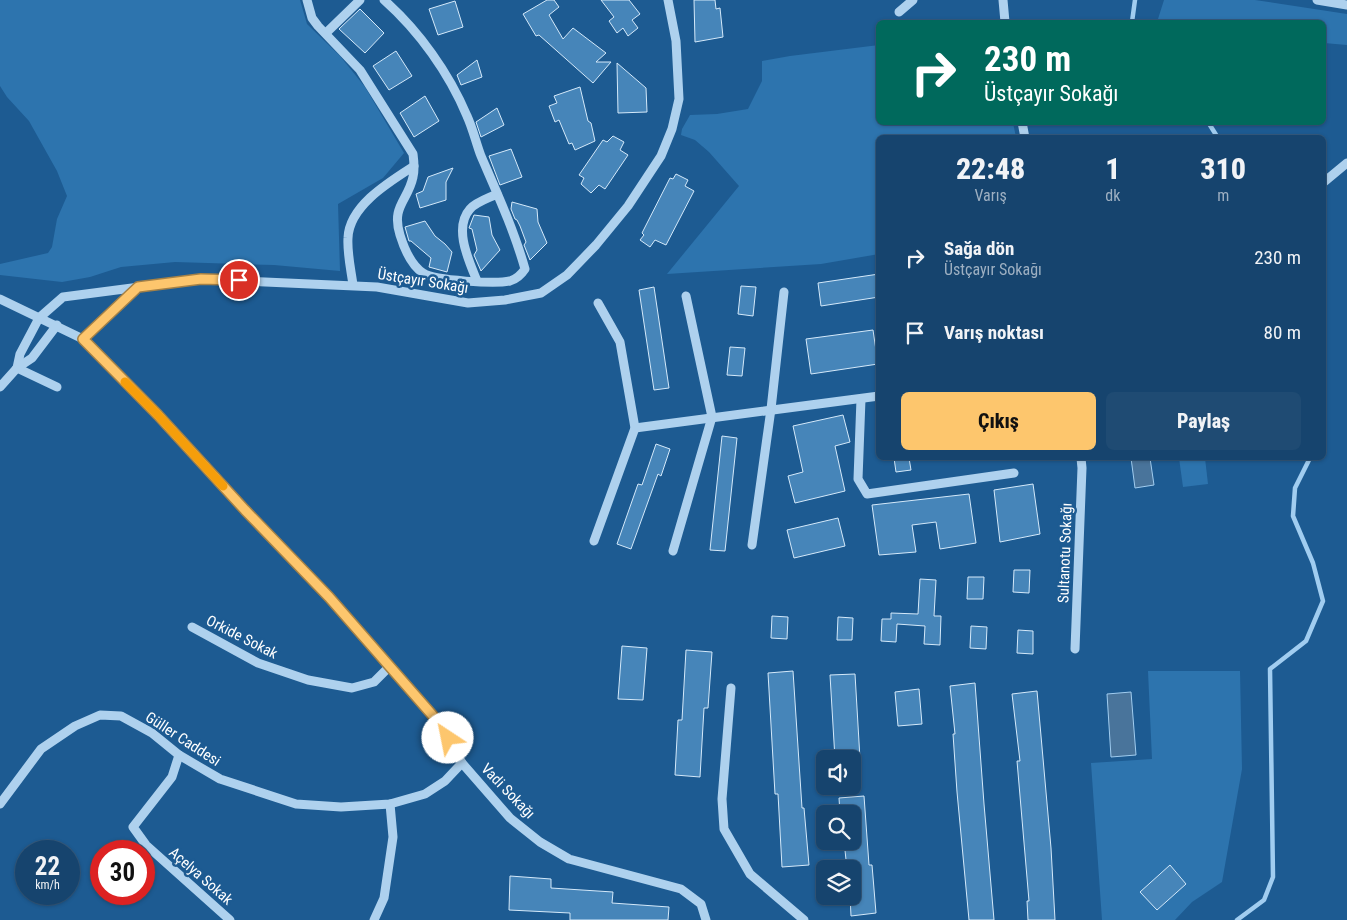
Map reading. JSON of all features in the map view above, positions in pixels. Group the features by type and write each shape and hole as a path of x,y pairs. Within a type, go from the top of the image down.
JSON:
{"street":[{"path":"307,0 312,18 364,76 413,154 413,178 400,206 397,218 404,247 414,265 424,274 440,279 495,282 510,280 521,275 525,269 468,117 456,93 418,36 400,14 384,0"},
{"path":"326,33 360,0"},
{"name":"Üstçayır Sokağı","path":"39,318 63,297 201,279 377,287 468,303 504,300 541,293 567,275 596,245 628,206 661,156 672,129 678,99 676,41 668,0"},
{"path":"899,12 913,0"},
{"path":"1317,0 1347,5"},
{"path":"1004,1 1005,20"},
{"path":"1326,180 1347,163"},
{"path":"352,285 348,239 350,224 357,211 392,181 414,166"},
{"path":"477,281 462,234 464,218 470,208 497,194"},
{"path":"83,339 138,287"},
{"path":"752,546 772,409 784,292"},
{"path":"673,551 712,418 686,296"},
{"name":"Vadi Sokağı","path":"0,299 83,339 158,415 245,510 329,597 390,666 441,725 462,763 510,818 540,842 569,859 681,889 701,904 706,920"},
{"path":"594,541 635,428 620,342 598,303"},
{"path":"17,368 20,354 39,318"},
{"path":"0,387 17,368 32,358 57,326"},
{"path":"17,368 57,387"},
{"path":"635,428 876,396"},
{"path":"861,399 858,479 867,494 1014,473"},
{"name":"Sultanotu Sokağı","path":"1075,649 1081,460"},
{"name":"Orkide Sokak","path":"192,627 258,663 308,680 352,688 374,682 390,666"},
{"path":"731,688 722,799 724,829 750,874 804,920"},
{"name":"Güller Caddesi","path":"0,804 41,749 76,726 100,715 121,716 152,733 179,755 220,779 296,804 341,807 390,804 425,794 445,781 462,763"},
{"name":"Açelya Sokak","path":"179,755 172,777 133,827 146,846 230,920"},
{"path":"374,920 384,898 393,837 390,804"}],"shaded area":[{"path":"0,0 300,0 307,24 340,56 365,87 404,153 383,178 338,204 340,271 274,265 175,262 121,267 90,277 62,282 0,275 0,264 48,253 52,247 57,219 67,196 57,171 29,121 7,97 0,86"},
{"path":"1164,0 1255,0 1347,14 1347,45 1326,43 1326,20 1158,19"},
{"path":"876,45 876,125 1013,125 1016,135 876,135 876,255 821,264 667,274 739,186 709,152 695,140 681,135 682,129 690,115 717,114 748,109 762,81 762,61"},
{"path":"1131,460 1150,460 1154,485 1135,488"},
{"path":"1179,460 1205,460 1208,484 1183,487"},
{"path":"1148,671 1240,671 1242,769 1222,882 1192,902 1175,920 1102,920 1091,763 1152,759"},
{"path":"1131,692 1136,755 1111,757 1107,694"}],"building":[{"path":"547,0 554,0 559,7 549,15 563,39 573,28 606,53 596,62 611,62 593,83 539,35 536,36 523,14"},
{"path":"601,0 629,0 640,14 632,20 638,28 628,36 623,28 617,33 609,21 614,17"},
{"path":"694,0 715,0 716,9 720,8 723,37 695,42"},
{"path":"455,1 463,27 438,35 429,9"},
{"path":"360,9 384,33 365,53 339,29"},
{"path":"396,51 412,76 389,90 373,66"},
{"path":"477,60 482,77 461,85 457,75"},
{"path":"617,63 646,88 647,112 618,113"},
{"path":"580,87 595,141 575,150 572,143 569,144 559,120 555,122 549,106 557,103 554,96"},
{"path":"425,96 439,121 414,137 400,113"},
{"path":"497,108 504,125 481,137 476,122"},
{"path":"613,136 624,142 620,150 628,155 605,189 599,185 591,193 581,184 584,178 579,175 603,140 607,142"},
{"path":"511,149 522,177 500,185 489,156"},
{"path":"453,168 446,182 446,200 420,208 416,194 423,191 428,177"},
{"path":"676,174 688,180 685,186 694,191 666,245 655,240 650,247 640,240 644,235 642,233 670,178 673,179"},
{"path":"512,202 537,209 538,222 547,243 530,260 524,245 526,242 511,209"},
{"path":"474,215 489,217 492,235 500,250 481,271 474,255 477,250 472,229 469,228"},
{"path":"425,221 435,236 452,252 447,272 429,267 431,258 409,241 405,227"},
{"path":"876,274 876,297 821,306 818,283"},
{"path":"741,286 756,287 753,316 738,314"},
{"path":"654,287 669,388 654,390 639,290"},
{"path":"873,330 876,364 811,374 806,339"},
{"path":"730,347 745,348 742,376 727,375"},
{"path":"843,415 850,442 835,446 845,491 795,503 788,476 803,472 793,426"},
{"path":"722,436 737,438 725,551 710,550"},
{"path":"656,444 670,449 661,476 658,474 631,549 617,544 638,484 642,485"},
{"path":"894,460 909,460 911,470 896,472"},
{"path":"1033,484 1040,534 1000,542 994,490"},
{"path":"969,494 976,543 940,549 936,522 912,525 916,552 879,555 872,505"},
{"path":"838,518 845,546 794,558 787,530"},
{"path":"1014,570 1030,570 1029,593 1013,592"},
{"path":"968,577 984,577 983,599 967,599"},
{"path":"920,579 936,580 934,616 941,616 940,645 924,644 925,626 897,624 896,642 881,641 882,619 891,619 891,613 918,614"},
{"path":"772,616 788,617 787,639 771,638"},
{"path":"838,617 853,618 852,640 837,640"},
{"path":"971,626 987,627 986,649 970,648"},
{"path":"1018,630 1033,631 1033,654 1017,653"},
{"path":"622,646 647,648 643,700 618,699"},
{"path":"686,650 712,652 708,708 704,708 700,777 675,775 678,720 682,720"},
{"path":"793,671 802,808 804,808 809,865 782,867 778,794 775,794 768,673"},
{"path":"855,674 859,750 834,750 830,675"},
{"path":"975,683 994,920 969,920 957,792 953,734 955,734 950,686"},
{"path":"919,689 922,724 898,726 895,692"},
{"path":"1037,691 1051,848 1055,920 1028,920 1027,901 1029,901 1017,761 1020,761 1012,694"},
{"path":"864,796 869,865 872,865 876,913 851,916 850,905 861,905 861,860 846,860 845,850 861,850 861,805 839,805 839,798"},
{"path":"1170,865 1186,884 1157,910 1140,892"},
{"path":"510,876 551,879 551,888 613,892 612,903 669,907 668,920 570,920 570,913 509,910"}],"waterway":[{"path":"1132,20 1135,0"},
{"path":"1210,125 1216,135"},
{"path":"1237,920 1264,900 1273,877 1270,669 1306,641 1323,601 1313,563 1293,516 1295,488 1309,460"}],"slow traffic":[{"path":"125,382 223,486"}],"route":[{"path":"239,280 201,279 138,287 83,339 158,415 245,510 329,597 441,725 448,738"}]}
